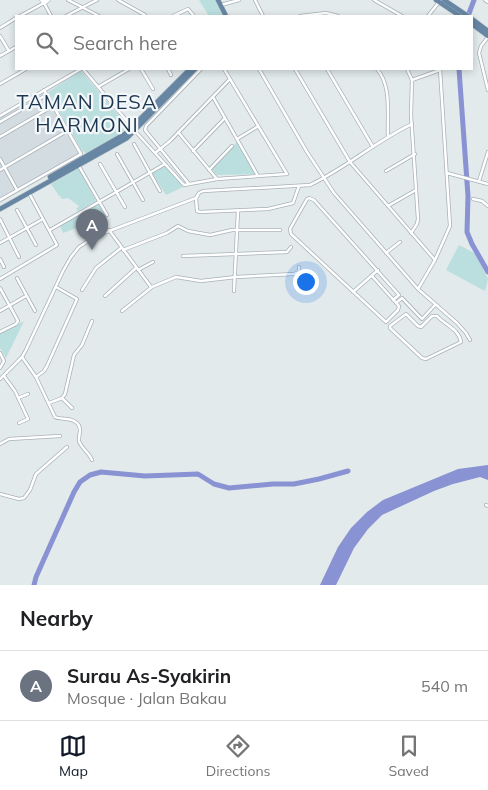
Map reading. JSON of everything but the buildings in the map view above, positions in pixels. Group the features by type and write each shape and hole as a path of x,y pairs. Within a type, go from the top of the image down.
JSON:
{"main road":[{"path":"439,1 461,15"},
{"path":"219,2 226,15"},
{"path":"473,20 488,31"},
{"path":"473,25 488,37"},
{"path":"134,129 189,70"},
{"path":"0,207 134,129 195,70"},
{"path":"0,207 29,193 83,158"}],"street":[{"path":"68,0 97,15"},
{"path":"68,15 97,0"},
{"path":"118,0 145,15"},
{"path":"219,2 239,0"},
{"path":"255,0 263,15"},
{"path":"374,0 400,15"},
{"path":"22,15 44,1 51,15"},
{"path":"429,15 439,1"},
{"path":"175,15 186,9 190,10 193,15"},
{"path":"309,15 326,13 334,15"},
{"path":"0,28 15,19"},
{"path":"0,36 9,51"},
{"path":"488,37 481,46 479,53 488,90"},
{"path":"0,56 15,48"},
{"path":"0,84 24,70"},
{"path":"0,116 80,70"},
{"path":"83,70 183,185 217,179 287,174 225,70"},
{"path":"98,87 127,70"},
{"path":"142,70 153,90"},
{"path":"168,70 171,75"},
{"path":"189,184 145,132 146,126 200,70"},
{"path":"260,70 323,179 386,254 418,289 466,333 470,340"},
{"path":"296,70 350,162 433,258"},
{"path":"328,70 373,147"},
{"path":"378,70 386,89 388,137"},
{"path":"408,70 412,80 412,124 418,222 412,232"},
{"path":"412,80 440,70 450,226 418,289"},
{"path":"156,154 230,79"},
{"path":"0,200 83,158 44,90"},
{"path":"0,122 46,95"},
{"path":"213,97 259,176"},
{"path":"0,137 53,106"},
{"path":"193,151 225,118"},
{"path":"299,186 292,204 268,209 197,211 196,198 199,193 204,191 310,185 323,179 388,137 412,124"},
{"path":"237,139 258,126"},
{"path":"0,170 67,131"},
{"path":"178,132 217,179"},
{"path":"134,144 160,191"},
{"path":"209,170 232,146"},
{"path":"117,154 143,200"},
{"path":"386,171 415,154"},
{"path":"478,181 488,154"},
{"path":"0,159 17,190"},
{"path":"100,164 125,207"},
{"path":"50,230 165,164"},
{"path":"80,168 107,215"},
{"path":"447,173 488,184"},
{"path":"388,206 416,190"},
{"path":"0,279 56,247 57,243 29,193"},
{"path":"0,379 22,357 71,256 79,247 109,230 196,198"},
{"path":"473,198 482,201 488,206"},
{"path":"372,276 393,300 399,306 398,310 386,322 291,234 290,229 307,199 314,200 378,270 399,295 393,300"},
{"path":"17,210 36,245"},
{"path":"234,291 233,277 238,211"},
{"path":"0,219 20,257"},
{"path":"0,243 43,219"},
{"path":"82,290 92,272 121,249 167,233 176,226 188,232 210,235 237,230 280,230"},
{"path":"109,230 150,288"},
{"path":"386,254 400,242"},
{"path":"183,256 287,252 291,247"},
{"path":"0,259 4,267"},
{"path":"104,296 136,269 153,262"},
{"path":"122,311 150,288 176,277 201,280 294,274 299,272 299,267"},
{"path":"353,292 378,270"},
{"path":"17,278 35,311"},
{"path":"36,377 47,366 77,299 56,286"},
{"path":"0,288 18,322 0,332"},
{"path":"0,310 26,296"},
{"path":"396,303 402,298 422,319 435,305"},
{"path":"406,314 418,326 434,315 443,322 455,330 461,342 426,359 422,358 390,328 390,326 406,314"},
{"path":"443,322 448,316"},
{"path":"49,402 62,398 66,394 74,355 82,345 92,321"},
{"path":"0,353 4,363 0,368"},
{"path":"22,357 36,377 55,417 62,420 73,420 78,423 81,430 78,438 81,446 88,451 92,460"},
{"path":"4,376 18,398 28,419 19,423"},
{"path":"18,398 28,394"},
{"path":"62,398 72,408"},
{"path":"0,444 9,439 60,436"},
{"path":"0,494 19,499 24,498 30,490 36,474 67,447"}],"shaded area":[{"path":"199,0 216,0 224,15 208,15"},
{"path":"81,71 127,125 126,130 88,154 82,151 48,92"},
{"path":"47,93 83,155 0,203 0,118"},
{"path":"237,142 256,174 217,175 212,169"},
{"path":"165,165 183,187 166,195 152,173"},
{"path":"79,168 96,201 78,211 76,209 79,206 68,198 62,199 51,184"},
{"path":"99,205 106,217 63,233 60,226"},
{"path":"459,245 476,254 488,279 485,291 446,270"},
{"path":"24,321 6,358 0,348 0,334"}],"water":[{"path":"488,465 488,480 480,477 453,484 382,515 368,529 354,548 336,585 320,585 338,547 351,528 367,512 383,500 458,469"}],"waterway":[{"path":"468,15 474,0"},
{"path":"459,70 468,196 467,232 488,272"},
{"path":"34,585 74,492 80,482 90,475 101,472 145,476 198,474 214,484 229,488 294,484 348,471"}],"place":[{"name":"Surau As-Syakirin","path":"92,250"}],"district":[{"name":"TAMAN DESA HARMONI","path":"87,112"}]}
